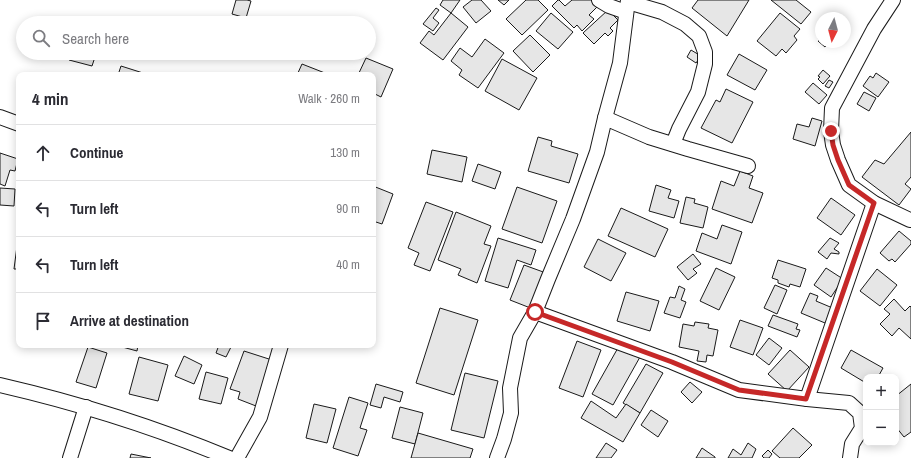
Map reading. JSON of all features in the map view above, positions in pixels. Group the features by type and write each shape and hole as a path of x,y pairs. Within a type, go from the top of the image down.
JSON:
{"street":[{"path":"599,0 609,6 627,5 662,12 685,24 699,36 705,52 705,64 698,92 673,144"},
{"path":"893,0 874,29 832,108 831,131 833,145 849,185 874,203 910,220"},
{"path":"497,458 511,413 510,388 520,338 535,312 597,152 620,63 627,5"},
{"path":"0,117 16,123"},
{"path":"605,118 649,137 748,166"},
{"path":"806,399 874,203"},
{"path":"535,312 672,362 739,390 849,403 860,414 862,428 852,444 850,458"},
{"path":"237,458 260,417 280,348"},
{"path":"0,384 86,407 194,444 229,458"},
{"path":"70,458 86,407"}],"building":[{"path":"236,0 251,1 247,16 232,14"},
{"path":"443,0 460,0 451,13 440,5"},
{"path":"472,0 481,0 491,11 476,23 463,7"},
{"path":"498,0 509,0 504,5"},
{"path":"526,0 538,0 548,10 522,35 506,19"},
{"path":"558,0 565,6 572,0 593,0 598,6 589,15 594,19 582,31 577,25 574,28 552,6"},
{"path":"698,0 749,0 727,36 692,8"},
{"path":"771,0 796,0 811,12 801,24"},
{"path":"436,8 439,10 433,18 439,23 433,31 423,24"},
{"path":"608,10 618,20 610,28 613,31 608,36 605,33 594,44 583,33"},
{"path":"451,13 468,27 443,60 420,43 429,31 434,35"},
{"path":"551,13 573,32 558,49 536,31"},
{"path":"780,13 800,29 794,36 797,40 786,53 782,49 776,56 757,41"},
{"path":"530,35 550,55 533,72 513,51"},
{"path":"485,39 504,53 478,88 459,75 462,70 451,61 460,48 472,57"},
{"path":"691,50 701,56 696,63 687,57"},
{"path":"739,54 767,70 755,90 727,75"},
{"path":"502,59 537,78 519,110 485,91"},
{"path":"69,60 94,60 92,66"},
{"path":"365,60 371,60 393,69 381,97 376,94 376,72 359,72"},
{"path":"302,64 322,72 298,72"},
{"path":"121,66 140,72 119,72"},
{"path":"823,70 830,76 823,84 818,79 820,77 818,76"},
{"path":"876,73 889,82 878,97 863,86 870,76 873,78"},
{"path":"829,80 833,82 829,88 825,86"},
{"path":"813,83 827,95 819,104 805,92"},
{"path":"726,89 753,102 732,143 701,128 716,100 720,102"},
{"path":"864,92 876,98 869,111 857,104"},
{"path":"812,118 822,121 815,146 793,139 797,124 809,127"},
{"path":"911,132 911,177 905,184 911,189 899,205 862,177 875,160 884,164"},
{"path":"538,137 552,141 551,146 578,154 569,183 528,171"},
{"path":"432,150 467,157 462,182 427,174"},
{"path":"0,153 16,158 16,167 15,171 10,170 5,186 0,184"},
{"path":"478,164 501,172 495,189 472,181"},
{"path":"740,171 753,176 749,188 763,193 752,223 712,209 721,181 734,186"},
{"path":"656,185 671,190 668,198 679,201 674,218 649,211"},
{"path":"376,187 393,194 382,224 376,222"},
{"path":"517,187 557,201 542,243 502,229"},
{"path":"0,188 15,189 14,206 0,205"},
{"path":"686,197 695,199 694,203 708,207 703,228 680,223"},
{"path":"831,198 855,215 841,235 817,218"},
{"path":"426,202 453,212 430,271 414,265 419,253 408,248"},
{"path":"621,208 668,229 655,257 608,236"},
{"path":"456,212 491,226 484,244 491,246 477,283 458,275 461,269 438,260"},
{"path":"722,225 742,232 731,264 696,251 702,233 717,239"},
{"path":"899,231 911,241 911,244 895,262 892,259 889,261 880,253"},
{"path":"498,238 536,250 531,265 517,260 508,288 485,281"},
{"path":"830,238 839,243 834,249 839,252 839,254 831,253 827,259 818,252"},
{"path":"598,239 626,253 611,281 584,267"},
{"path":"16,254 16,269 14,269"},
{"path":"693,254 701,264 693,269 697,273 688,280 677,267"},
{"path":"778,260 806,269 800,287 790,284 789,287 778,283 778,280 772,278"},
{"path":"524,265 546,273 533,309 510,300"},
{"path":"716,268 735,277 719,310 700,301"},
{"path":"826,268 843,279 831,297 814,285"},
{"path":"877,269 897,285 880,306 860,291"},
{"path":"775,285 787,290 777,314 764,308"},
{"path":"679,286 685,289 681,300 686,302 680,318 664,313 670,297 675,298"},
{"path":"626,292 659,301 650,331 617,321"},
{"path":"810,293 818,296 816,301 835,309 832,316 825,323 801,313"},
{"path":"894,299 905,311 910,306 911,307 911,339 899,328 892,336 880,324 890,314 884,309"},
{"path":"440,308 478,320 454,395 416,383"},
{"path":"773,315 798,324 796,329 800,330 797,337 768,326"},
{"path":"740,320 763,328 753,355 730,347"},
{"path":"695,322 709,324 708,328 718,330 713,356 707,355 706,362 697,361 699,351 679,347 683,324 694,326"},
{"path":"769,338 782,348 769,365 756,355"},
{"path":"577,341 601,350 583,397 559,388"},
{"path":"619,346 640,357 613,405 592,394"},
{"path":"88,348 107,353 96,388 76,382"},
{"path":"126,348 138,348 137,351"},
{"path":"218,348 230,348 226,357 216,353"},
{"path":"790,350 809,367 787,391 768,374"},
{"path":"851,350 883,368 880,374 863,374 863,381 841,368"},
{"path":"244,351 272,360 256,406 238,399 240,392 230,389"},
{"path":"184,356 202,365 194,384 175,376"},
{"path":"139,357 168,365 158,401 129,394"},
{"path":"646,364 663,373 640,413 623,403"},
{"path":"206,372 228,378 221,404 199,399"},
{"path":"465,373 498,381 484,438 451,430"},
{"path":"690,382 702,392 692,403 681,392"},
{"path":"376,384 403,392 400,402 384,397 381,408 370,405"},
{"path":"911,384 911,432 904,437 899,431 899,394"},
{"path":"349,397 368,403 360,428 367,430 358,456 333,448"},
{"path":"591,401 616,418 626,404 640,413 623,442 581,418"},
{"path":"314,404 336,409 327,443 306,438"},
{"path":"400,407 423,413 415,444 392,438"},
{"path":"651,410 668,421 658,437 641,425"},
{"path":"793,428 812,445 799,458 780,458 772,451"},
{"path":"418,433 473,449 470,458 411,458"},
{"path":"606,443 617,450 611,458 596,458"},
{"path":"748,443 756,449 752,458 728,458 733,449 741,455"},
{"path":"702,448 715,457 715,458 696,458"},
{"path":"768,450 772,454 769,458 764,458 762,456"},
{"path":"131,454 151,458 130,458"}],"route":[{"path":"535,312 672,362 739,390 806,399 874,203 849,185 838,160 833,145 831,131"}]}
